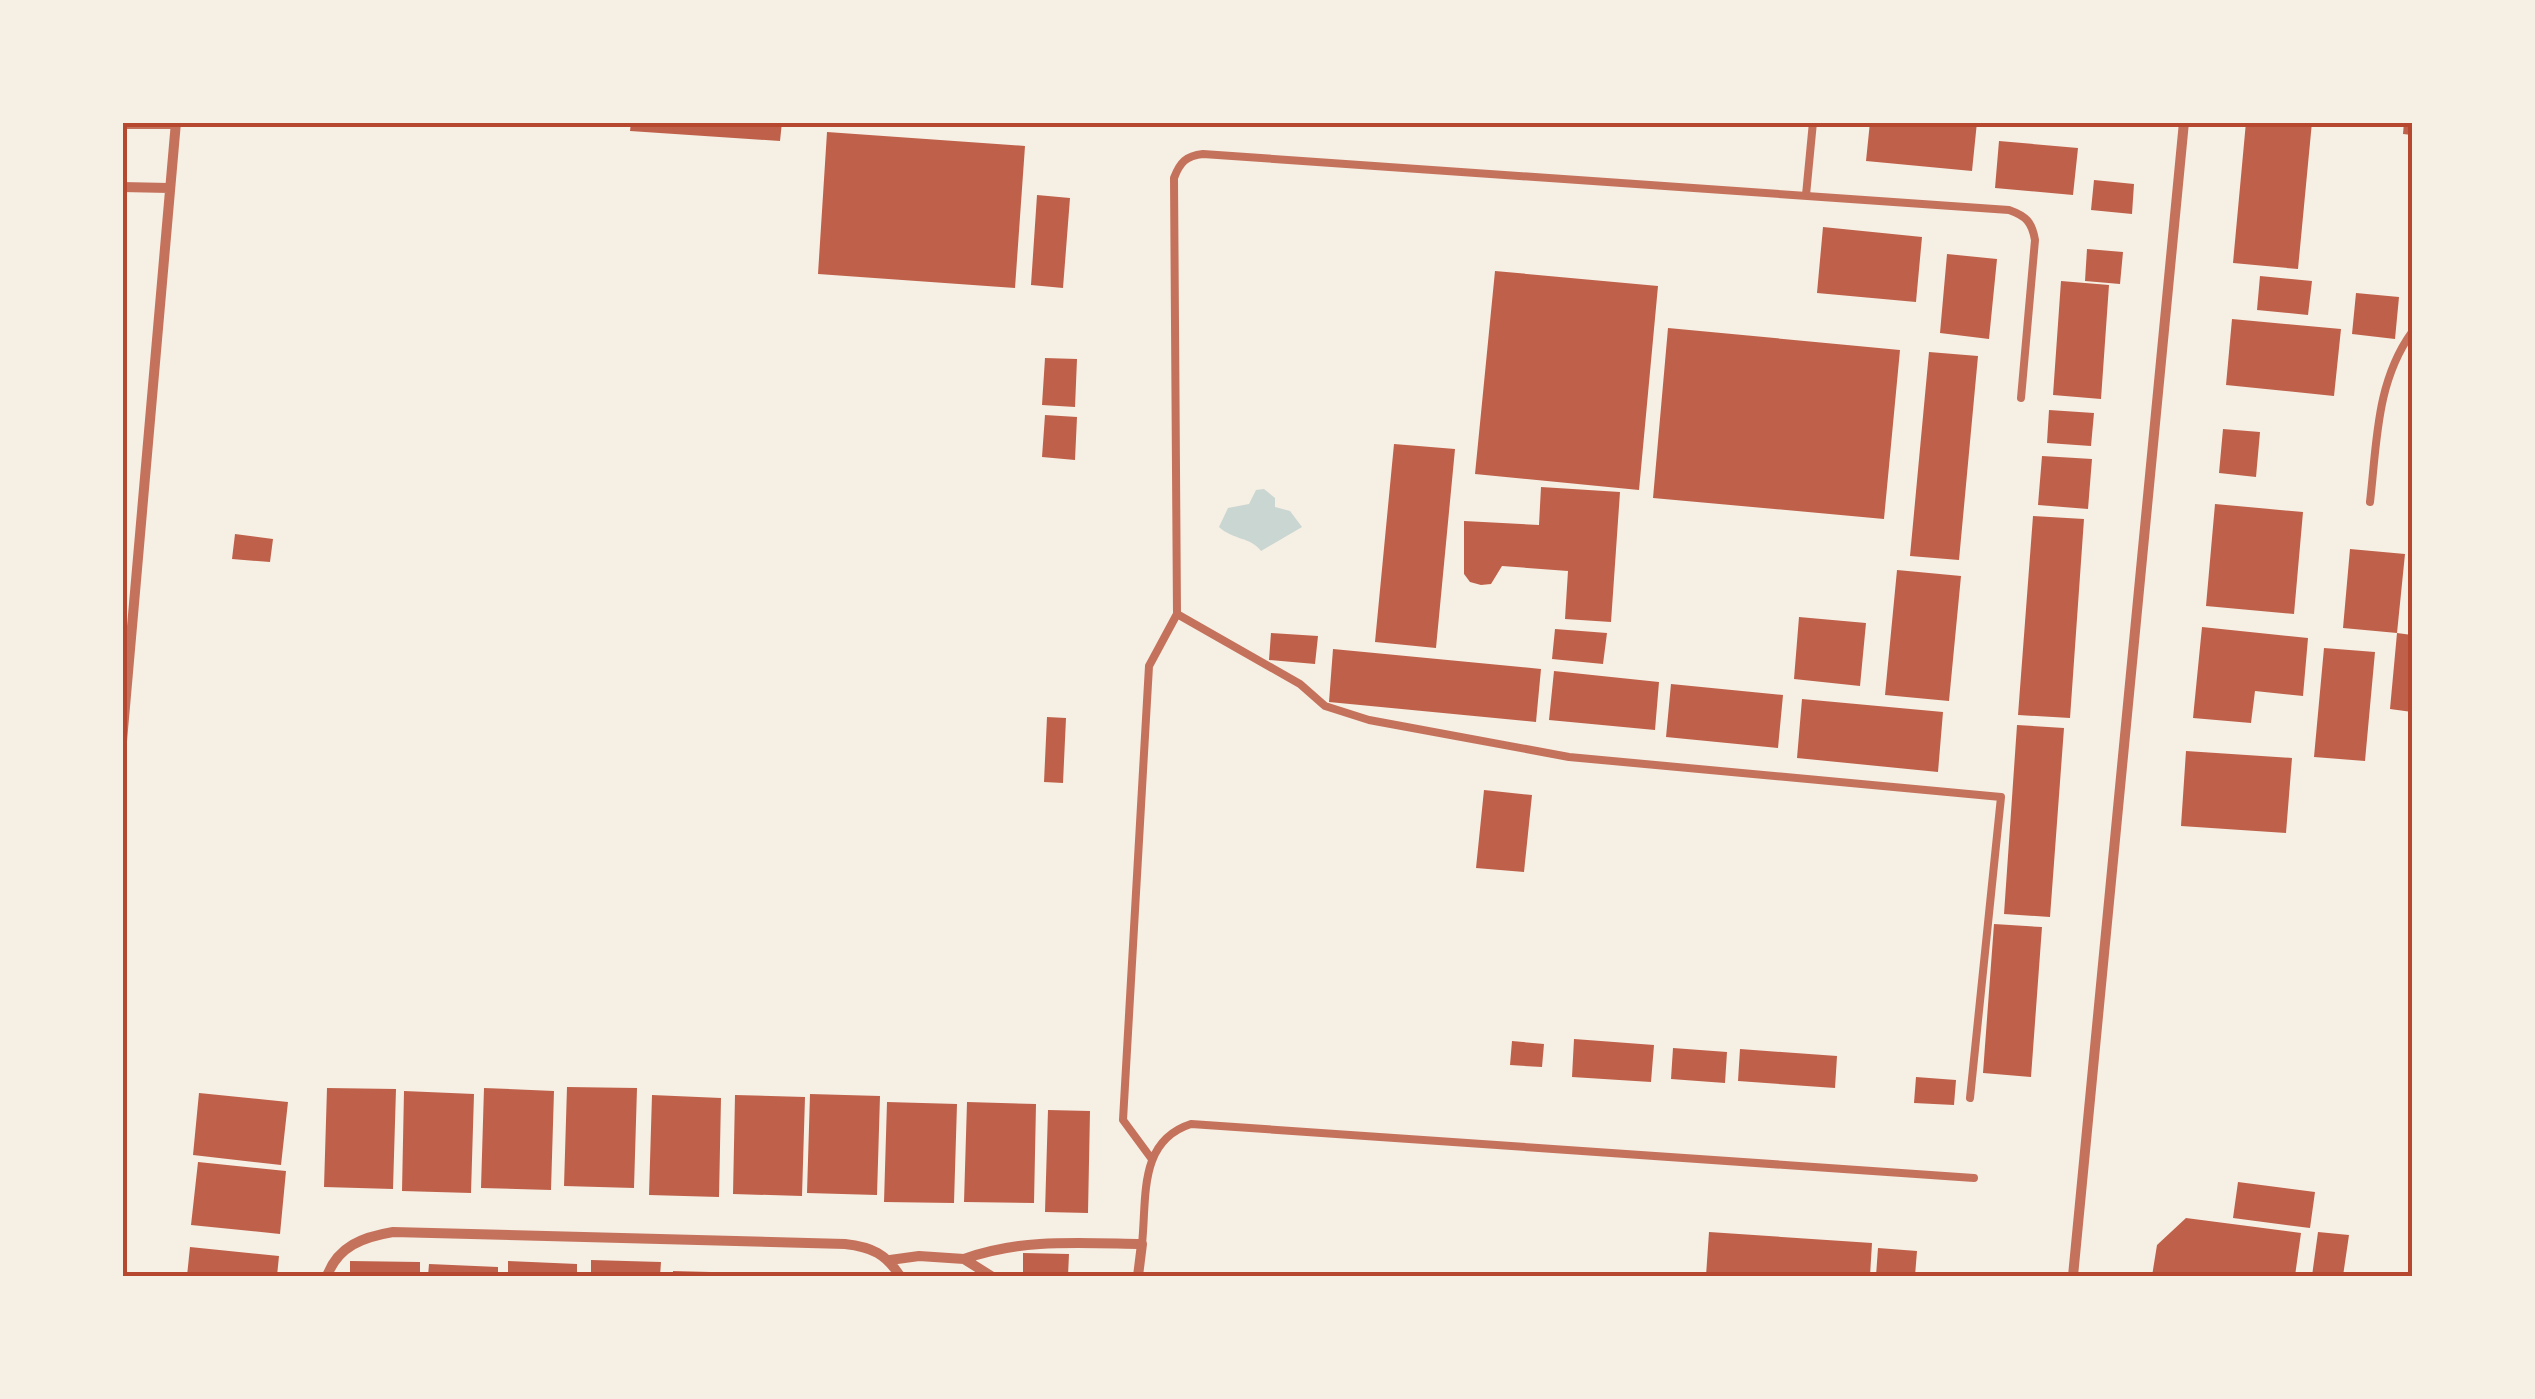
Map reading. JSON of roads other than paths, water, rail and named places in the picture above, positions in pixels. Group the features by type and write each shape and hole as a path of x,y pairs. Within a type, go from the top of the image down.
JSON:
{"street":[{"path":"2073,1276 2184,122"},
{"path":"122,124 176,123 122,741"},
{"path":"122,187 169,188"},
{"path":"326,1276 344,1249 366,1236 392,1232 845,1244 870,1247 890,1260 900,1276"},
{"path":"890,1260 920,1256 964,1259 987,1250 1037,1242 1142,1244 1138,1276"},
{"path":"964,1259 991,1276"}],"lane":[{"path":"1806,196 1813,122"},
{"path":"1151,1158 1123,1120 1149,666 1177,614 1174,178 1179,165 1190,156 1203,154 2009,210 2023,214 2033,225 2035,240 2021,398"},
{"path":"2370,502 2380,414 2395,357 2412,332"},
{"path":"1177,614 1300,684 1325,706 1370,720 1569,756 2001,797 1970,1098"},
{"path":"1142,1244 1151,1158 1159,1142 1174,1130 1191,1124 1974,1178"}]}
